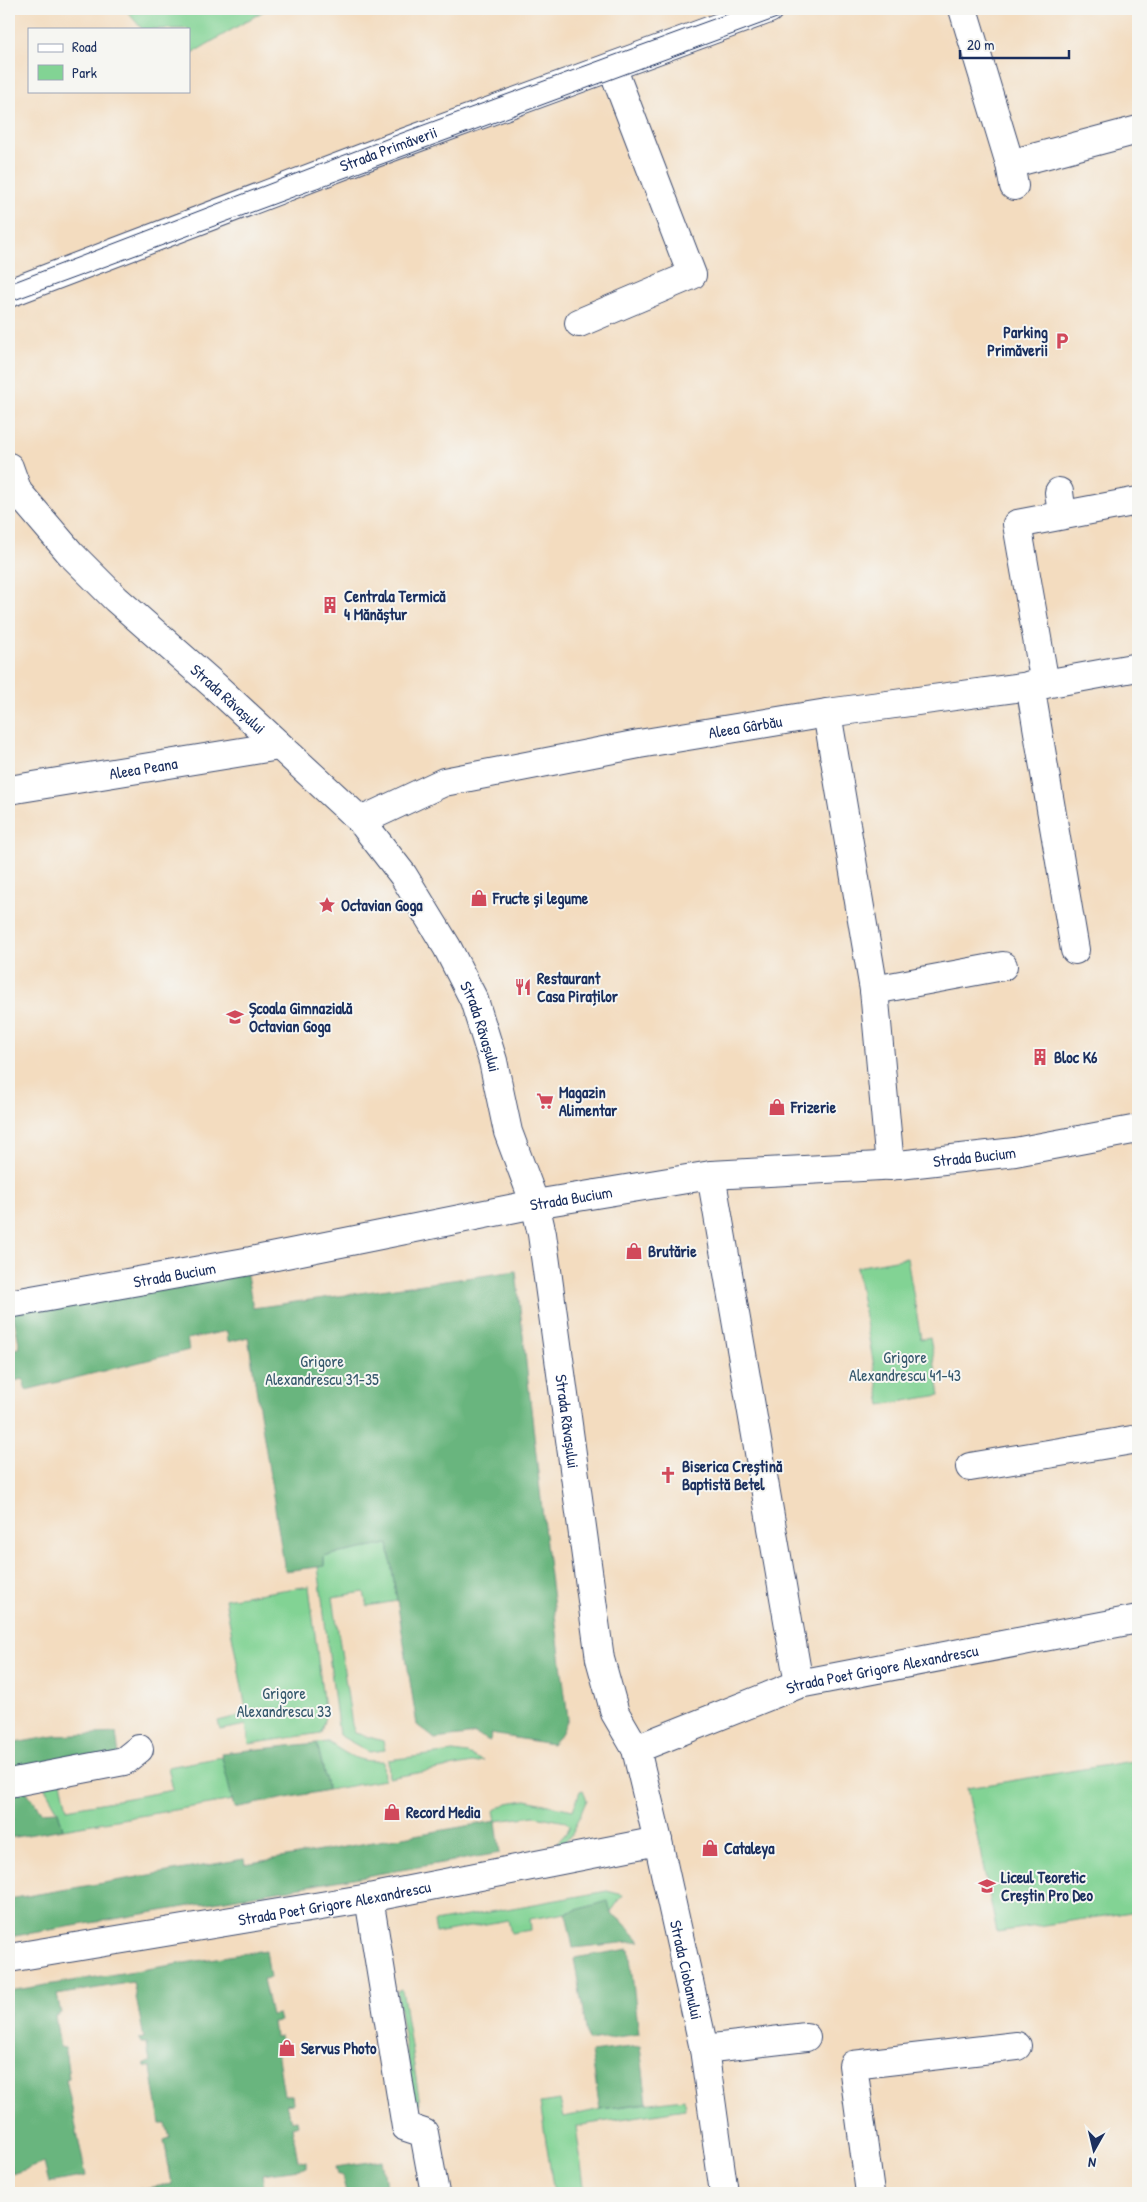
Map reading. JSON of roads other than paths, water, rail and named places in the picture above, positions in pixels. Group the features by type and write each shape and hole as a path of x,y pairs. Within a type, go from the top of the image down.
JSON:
{"street":[{"name":"Strada Primăverii","path":"9,292 769,9"},
{"path":"963,9 1012,175 1138,130"},
{"path":"580,323 692,275 612,66"},
{"name":"Strada Răvașului","path":"9,467 18,492 71,554 116,600 215,686 361,821 403,875 447,947 474,1000 492,1061 508,1132 535,1204 542,1234 600,1659 615,1713 636,1749"},
{"path":"1075,950 1017,524 1061,504 1138,501"},
{"name":"Aleea Gârbău","path":"361,821 444,782 639,744 827,713 1038,684 1138,667"},
{"path":"827,713 874,990 890,1166"},
{"name":"Aleea Peana","path":"9,790 279,746"},
{"path":"874,990 1003,966"},
{"name":"Strada Bucium","path":"9,1304 251,1261 535,1204 711,1175 890,1166 1015,1152 1138,1129"},
{"path":"711,1175 799,1684"},
{"path":"970,1467 1138,1439"},
{"name":"Strada Poet Grigore Alexandrescu","path":"636,1749 799,1684 1138,1619"},
{"name":"Strada Ciobanului","path":"636,1749 704,2049 724,2193"},
{"path":"9,1783 124,1761 139,1750"},
{"name":"Strada Poet Grigore Alexandrescu","path":"9,1958 369,1898 658,1841"},
{"path":"369,1898 406,2127 424,2133 435,2193"},
{"path":"704,2049 806,2037"},
{"path":"870,2193 853,2065 1017,2046"}],"tram line":[{"path":"9,284 402,133 741,9"},
{"path":"9,302 801,9"}],"place":[{"name":"Parking Primăverii","path":"1062,341"},
{"name":"Centrala Termică 4 Mănăștur","path":"330,605"},
{"name":"Fructe și legume","path":"479,898"},
{"name":"Octavian Goga","path":"327,905"},
{"name":"Restaurant Casa Piraților","path":"523,987"},
{"name":"Școala Gimnazială Octavian Goga","path":"235,1017"},
{"name":"Bloc K6","path":"1040,1057"},
{"name":"Magazin Alimentar","path":"545,1101"},
{"name":"Frizerie","path":"777,1107"},
{"name":"Brutărie","path":"634,1251"},
{"name":"Biserica Creștină Baptistă Betel","path":"668,1475"},
{"name":"Record Media","path":"392,1812"},
{"name":"Cataleya","path":"710,1848"},
{"name":"Liceul Teoretic Creștin Pro Deo","path":"987,1886"},
{"name":"Servus Photo","path":"287,2048"}],"park label":[{"name":"Grigore Alexandrescu 41-43","path":"905,1366"},
{"name":"Grigore Alexandrescu 31-35","path":"322,1370"},
{"name":"Grigore Alexandrescu 33","path":"284,1702"}]}
